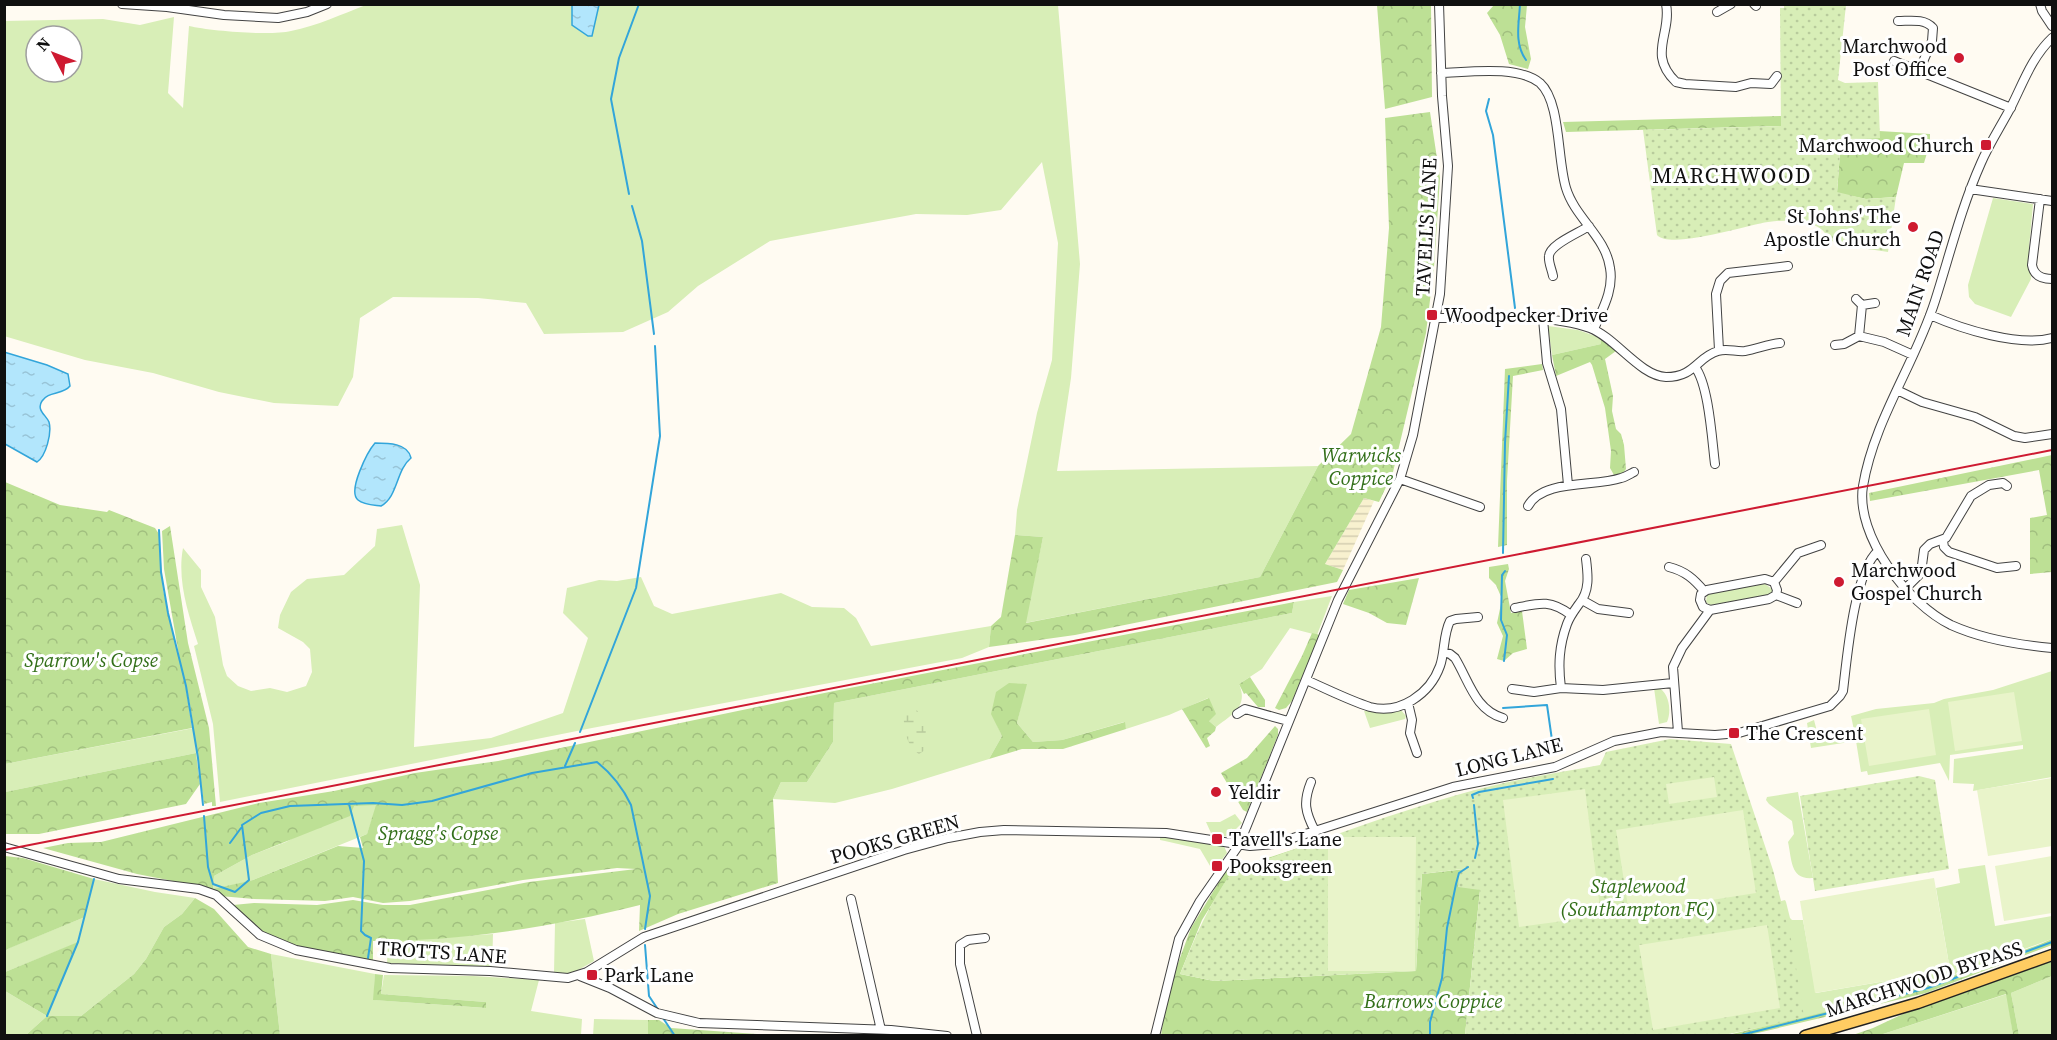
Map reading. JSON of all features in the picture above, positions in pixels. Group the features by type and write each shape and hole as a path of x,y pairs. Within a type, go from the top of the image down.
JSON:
{"main road":[{"name":"MARCHWOOD BYPASS","path":"1805,1035 1918,1003 2052,955"}],"street":[{"path":"122,4 167,7 224,15 278,18 307,12 327,4"},
{"name":"TAVELL'S LANE","path":"1155,1035 1179,939 1200,901 1239,845 1344,588 1400,479 1413,435 1440,294 1448,166 1441,73 1439,4"},
{"path":"1666,4 1668,17 1661,54 1665,67 1676,82 1736,87 1751,83 1771,84 1777,76"},
{"path":"1717,12 1731,4"},
{"path":"2040,4 2052,26"},
{"path":"1898,21 1920,21 1928,23 1933,28 1932,40 1918,71"},
{"name":"MAIN ROAD","path":"2052,38 2029,68 2011,108 1984,156 1970,189 1930,315 1875,445 1863,486 1867,526 1878,551 1893,573 1925,607 1950,624 1972,632 2011,642 2052,648"},
{"path":"1894,61 2011,108"},
{"path":"1441,73 1514,72 1532,78 1544,87 1553,104 1566,188 1571,201 1606,254 1611,270 1608,295 1594,329"},
{"path":"1670,91 1676,82"},
{"path":"1970,189 2052,201"},
{"path":"2040,199 2032,265 2039,277 2052,279"},
{"path":"1553,276 1549,259 1550,251 1557,244 1589,226"},
{"path":"1719,350 1716,294 1723,277 1732,272 1788,266"},
{"path":"1859,336 1859,302 1875,303"},
{"path":"1930,315 1980,333 2026,340 2050,339"},
{"path":"1436,318 1543,319 1576,324 1604,334 1641,365 1656,374 1674,376 1688,372 1707,356 1719,350 1742,351 1765,344 1780,343"},
{"path":"1543,319 1547,363 1561,409 1568,485"},
{"path":"1835,345 1844,344 1859,336 1884,342 1913,355"},
{"path":"1695,367 1700,375 1708,412 1715,464"},
{"path":"1897,390 1922,402 1975,417 2014,436 2025,438 2052,434"},
{"path":"1528,506 1537,495 1568,485 1622,478 1634,472"},
{"path":"1400,479 1480,507"},
{"path":"2007,486 2003,483 1989,485 1971,496 1943,541 1948,552 1997,568 2016,566"},
{"path":"1906,588 1922,573 1924,550 1929,544 1943,541"},
{"path":"1774,582 1797,553 1821,546"},
{"name":"LONG LANE","path":"1239,845 1267,846 1453,788 1556,767 1614,741 1647,733 1728,735 1812,712 1836,702 1843,691 1855,610 1863,574 1868,562 1878,551"},
{"path":"1561,688 1559,651 1571,615 1582,600 1588,576 1586,559"},
{"path":"1669,567 1687,574 1704,591"},
{"path":"1704,591 1765,579 1774,582"},
{"path":"1774,582 1776,595"},
{"path":"1704,591 1700,600 1703,607 1710,610 1769,599 1776,595"},
{"path":"1776,595 1797,603"},
{"path":"1582,600 1598,609 1629,614"},
{"path":"1515,608 1548,603 1571,615"},
{"path":"1678,732 1673,667 1677,656 1710,610"},
{"path":"1306,680 1372,707 1389,708 1408,703 1419,696 1440,667 1445,635 1450,621 1456,618 1478,617"},
{"path":"1444,652 1455,658 1479,703 1495,716 1503,718"},
{"path":"1512,688 1534,692 1561,688 1603,690 1673,683"},
{"path":"1408,703 1412,716 1410,733 1417,753"},
{"path":"1237,714 1245,709 1288,721"},
{"path":"1311,782 1305,801 1309,820 1315,831"},
{"name":"POOKS GREEN","path":"580,976 644,937 862,864 948,838 1004,830 1166,833 1239,845"},
{"name":"TROTTS LANE","path":"4,847 119,879 200,889 216,895 260,935 296,950 390,968 490,971 568,978 580,976"},
{"path":"851,899 881,1030"},
{"path":"977,1035 960,964 960,945 968,940 985,938"},
{"path":"580,976 610,988 657,1013 699,1023 881,1030 947,1035"}],"shaded area":[{"path":"1364,498 1374,501 1343,570 1325,564"}],"green space":[{"path":"366,5 1058,5 1080,264 1071,378 1057,471 1318,466 1260,577 1025,623 1043,537 1015,535 1017,510 1037,413 1052,360 1058,243 1042,162 1001,210 967,215 916,214 770,241 698,286 668,312 623,332 544,334 526,303 478,298 393,297 360,318 353,377 338,406 274,403 219,392 153,373 85,360 4,336 4,21 103,19 140,25 174,17 168,93 183,108 189,26 211,30 269,33 291,31 329,20"},
{"path":"1377,5 1431,5 1432,97 1385,109"},
{"path":"1494,5 1527,5 1525,27 1531,59 1528,69 1509,64 1500,35 1487,13"},
{"path":"1784,5 1846,5 1838,80 1845,83 1878,82 1880,138 1841,139 1837,192 1866,199 1896,197 1888,252 1840,244 1832,241 1815,225 1796,221 1768,222 1677,240 1665,239 1657,235 1643,130 1781,126 1780,8 1784,8"},
{"name":"Warwicks Coppice","path":"1430,112 1440,178 1434,267 1426,333 1393,472 1379,502 1364,498 1325,564 1343,570 1337,582 1075,635 989,647 991,626 1001,617 1015,535 1043,537 1026,623 1260,577 1318,466 1351,434 1381,327 1389,228 1385,118"},
{"path":"1781,116 1782,126 1566,132 1563,122"},
{"path":"1879,131 1930,134 1930,143 1924,163 1904,163 1896,197 1866,199 1837,193 1841,139 1879,138"},
{"path":"1993,198 2033,204 2029,248 2031,279 2011,317 1975,304 1969,297 1968,285"},
{"path":"1548,326 1578,330 1601,338 1601,344 1552,355"},
{"path":"1601,338 1616,351 1605,359 1613,396 1612,411 1616,429 1621,434 1624,445 1626,469 1623,473 1614,475 1610,468 1611,451 1605,408 1592,365 1590,362 1556,376 1552,355 1601,344"},
{"path":"1542,364 1543,370 1513,376 1507,481 1507,545 1498,547 1505,369"},
{"path":"2052,455 2052,572 2030,574 2030,518 2047,515 2039,470 1870,501 1869,493"},
{"name":"Sparrow's Copse","path":"5,482 60,505 107,512 109,510 155,528 159,534 163,590 180,661 164,569 162,531 170,526 188,643 209,728 216,806 212,806 212,802 204,804 184,676 192,728 5,764"},
{"path":"402,525 420,585 414,747 491,738 563,713 588,638 563,613 567,588 599,580 617,581 641,577 654,606 672,614 781,593 812,607 844,608 856,618 871,646 991,626 989,647 962,658 220,802 213,724 194,646 198,644 182,584 183,548 201,570 201,587 215,617 227,676 238,686 251,691 270,688 287,692 306,686 312,672 310,649 303,642 278,628 280,615 291,592 307,579 344,575 375,546 377,529"},
{"path":"1508,564 1509,569 1505,581 1511,613 1522,611 1527,649 1513,653 1504,661 1497,659 1503,636 1497,623 1502,599 1496,585 1489,578 1489,567"},
{"path":"1419,578 1406,625 1387,623 1369,613 1343,604 1349,590"},
{"path":"1765,584 1772,589 1767,596 1710,605 1706,602 1707,595 1711,592"},
{"path":"1332,596 1317,635 1290,628 1262,669 1239,684 1242,699 1240,705 1233,714 1216,727 1209,721 1208,698 1169,715 1126,729 1124,722 1062,740 1033,742 1017,723 1026,684 997,725 1002,736 989,759 892,789 835,803 773,799 781,782 807,782 833,742 834,703 1292,613 1294,602"},
{"name":"Spragg's Copse","path":"1294,602 1292,613 834,703 833,742 807,782 781,782 773,799 778,883 678,914 639,931 640,905 574,920 508,931 440,938 373,941 373,961 314,951 284,943 260,931 233,905 254,903 317,905 353,900 383,905 410,905 529,882 636,869 617,868 523,880 410,901 383,903 353,897 325,901 254,899 220,896 209,888 137,874 43,848 68,843 101,842 259,803 334,791 415,773 498,761 834,691","holes":["376,805 367,834 360,837 363,848 338,846 253,880 213,889 214,876 252,855 350,816 354,806"]},
{"path":"1312,633 1320,635 1292,701 1286,708 1279,710 1275,708"},
{"path":"2052,671 2052,777 1973,791 1974,784 1953,783 1954,759 2023,749 2023,745 1950,755 1949,781 1940,763 1868,775 1867,771 1861,772 1856,741 1811,748 1807,723 1814,720 1819,739 1854,730 1851,716 1876,709 1934,703 1993,690"},
{"path":"1250,677 1265,700 1265,707 1258,707 1246,693 1244,694 1239,684"},
{"path":"1009,683 1027,684 1017,723 1033,742 1062,740 1125,722 1126,729 1063,749 1022,749 989,759 1002,736 991,714 996,692"},
{"path":"1657,687 1667,697 1669,707 1667,722 1659,724 1654,688"},
{"path":"2014,692 2022,741 1955,751 1948,702"},
{"path":"1209,698 1216,714 1209,721 1216,727 1207,738 1210,746 1206,748 1182,709"},
{"path":"909,708 916,709 926,723 925,750 919,754 908,741 905,730 904,713"},
{"path":"1929,709 1936,755 1869,766 1861,719"},
{"path":"1401,710 1406,716 1405,719 1370,728 1364,711"},
{"path":"1275,726 1278,729 1278,735 1247,812 1243,810 1221,773 1247,758"},
{"path":"194,728 196,753 5,792 5,764"},
{"name":"Staplewood (Southampton FC)","path":"1670,739 1731,744 1773,870 1792,943 1804,1017 1723,1035 1465,1035 1480,890 1458,887 1459,873 1463,869 1422,874 1416,971 1214,981 1180,974 1209,908 1232,872 1344,832 1474,790 1600,765 1606,752"},
{"path":"196,753 200,784 186,804 39,834 5,834 5,792"},
{"path":"1919,776 1935,780 1949,869 1815,891 1800,796"},
{"path":"1714,777 1717,797 1669,804 1666,784"},
{"path":"2052,778 2052,846 1988,856 1977,790"},
{"path":"1585,789 1601,916 1519,927 1503,800"},
{"path":"1798,792 1813,878 1800,876 1793,868 1788,842 1794,834 1792,821 1766,800 1767,797"},
{"path":"354,805 377,805 367,834 253,880 213,890 214,876 252,855 286,842"},
{"path":"1743,810 1756,893 1629,913 1616,830"},
{"path":"1235,814 1242,823 1228,837 1211,833 1206,822 1220,822"},
{"path":"1160,836 1215,843 1224,846 1227,853 1213,871 1200,849 1160,840"},
{"path":"1340,837 1416,837 1415,971 1328,971 1328,840"},
{"name":"Barrows Coppice","path":"1316,842 1232,872 1202,920 1180,974 1214,981 1416,971 1422,874 1465,869 1480,890 1465,1035 1161,1036 1167,993 1191,928 1225,872"},
{"path":"5,856 23,858 94,879 85,917 5,950"},
{"path":"2052,856 2052,913 2004,921 1995,866"},
{"path":"1985,865 1995,926 2052,916 2052,939 1947,977 1847,1007 1723,1035 1654,1036 1777,902 1785,900 1790,918 1803,920 1816,993 1950,970 1936,888 1960,883 1958,869"},
{"path":"1934,878 1950,970 1815,993 1800,901"},
{"path":"94,879 195,898 182,914 164,927 146,959 134,974 81,1016 47,1016 77,943 5,972 4,950 85,917"},
{"path":"195,898 214,909 248,947 271,954 280,1035 26,1035 47,1016 81,1016 134,974 146,959 164,927 182,914"},
{"path":"585,919 594,961 573,973 554,973 555,923"},
{"path":"1767,925 1780,1008 1653,1030 1639,945"},
{"path":"493,934 492,968 387,963 388,941"},
{"path":"2052,939 2052,945 1926,993 1749,1035 1723,1036 1890,995 1972,969"},
{"path":"78,942 47,1016 5,991 5,972"},
{"path":"271,954 375,974 374,1000 485,1008 486,1002 381,994 384,975 473,976 539,980 531,1011 582,1019 581,1035 280,1035"},
{"path":"2052,960 2052,976 2011,993 2019,1035 2013,1035 2006,994 1880,1035 1850,1036 1903,1014"},
{"path":"375,974 383,975 381,994 486,1002 486,1008 373,1000"},
{"path":"2052,976 2052,1035 2019,1035 2011,993"},
{"path":"5,991 47,1016 26,1035 5,1035"},
{"path":"2007,994 2013,1035 1880,1035"},
{"path":"594,1019 648,1020 648,1035 593,1036"},
{"path":"648,1020 659,1020 671,1028 773,1035 648,1035"}],"water":[{"path":"572,5 599,5 592,36 588,36 572,25"},
{"path":"4,352 68,374 70,386 64,391 48,396 40,404 49,422 50,432 46,450 37,462 5,444"},
{"path":"375,443 402,447 406,449 411,458 402,469 391,496 381,506 363,503 355,495 360,471"}],"waterway":[{"path":"629,194 611,99 619,58 639,4"},
{"path":"1520,4 1519,40 1526,60"},
{"path":"1489,99 1486,111 1493,135 1515,308"},
{"path":"632,206 642,241 654,334"},
{"path":"580,732 636,588 660,436 655,346"},
{"path":"1503,553 1509,376"},
{"path":"159,530 161,572 168,613 186,686 203,805"},
{"path":"1504,661 1507,635 1501,620 1502,575 1505,571"},
{"path":"1503,708 1547,705 1554,754"},
{"path":"565,766 575,743"},
{"path":"204,816 208,867 213,884 235,892 249,880 242,825 261,813 290,806 373,803 402,805 432,801 532,773 597,762 617,782 631,805 650,896 645,929"},
{"path":"1473,798 1472,795 1479,792 1553,779"},
{"path":"349,804 364,861 361,931 371,938 368,958"},
{"path":"1474,805 1478,844 1475,858"},
{"path":"230,843 241,828"},
{"path":"1430,1036 1430,1022 1442,978 1447,928 1456,884 1459,873 1468,867"},
{"path":"47,1016 78,942 94,879"},
{"path":"1737,1036 1928,988 2052,942"},
{"path":"645,945 649,996 659,1011"},
{"path":"663,1018 675,1036"}],"railway":[{"path":"4,850 2052,450"}],"place":[{"name":"Marchwood Post Office","path":"1959,58"},
{"name":"Marchwood Church","path":"1986,145"},
{"name":"St Johns' The Apostle Church","path":"1913,227"},
{"name":"Woodpecker Drive","path":"1432,315"},
{"name":"Marchwood Gospel Church","path":"1839,582"},
{"name":"The Crescent","path":"1734,733"},
{"name":"Yeldir","path":"1216,792"},
{"name":"Tavell's Lane","path":"1217,839"},
{"name":"Pooksgreen","path":"1217,866"},
{"name":"Park Lane","path":"592,975"}],"district":[{"name":"MARCHWOOD","path":"1732,175"}]}
